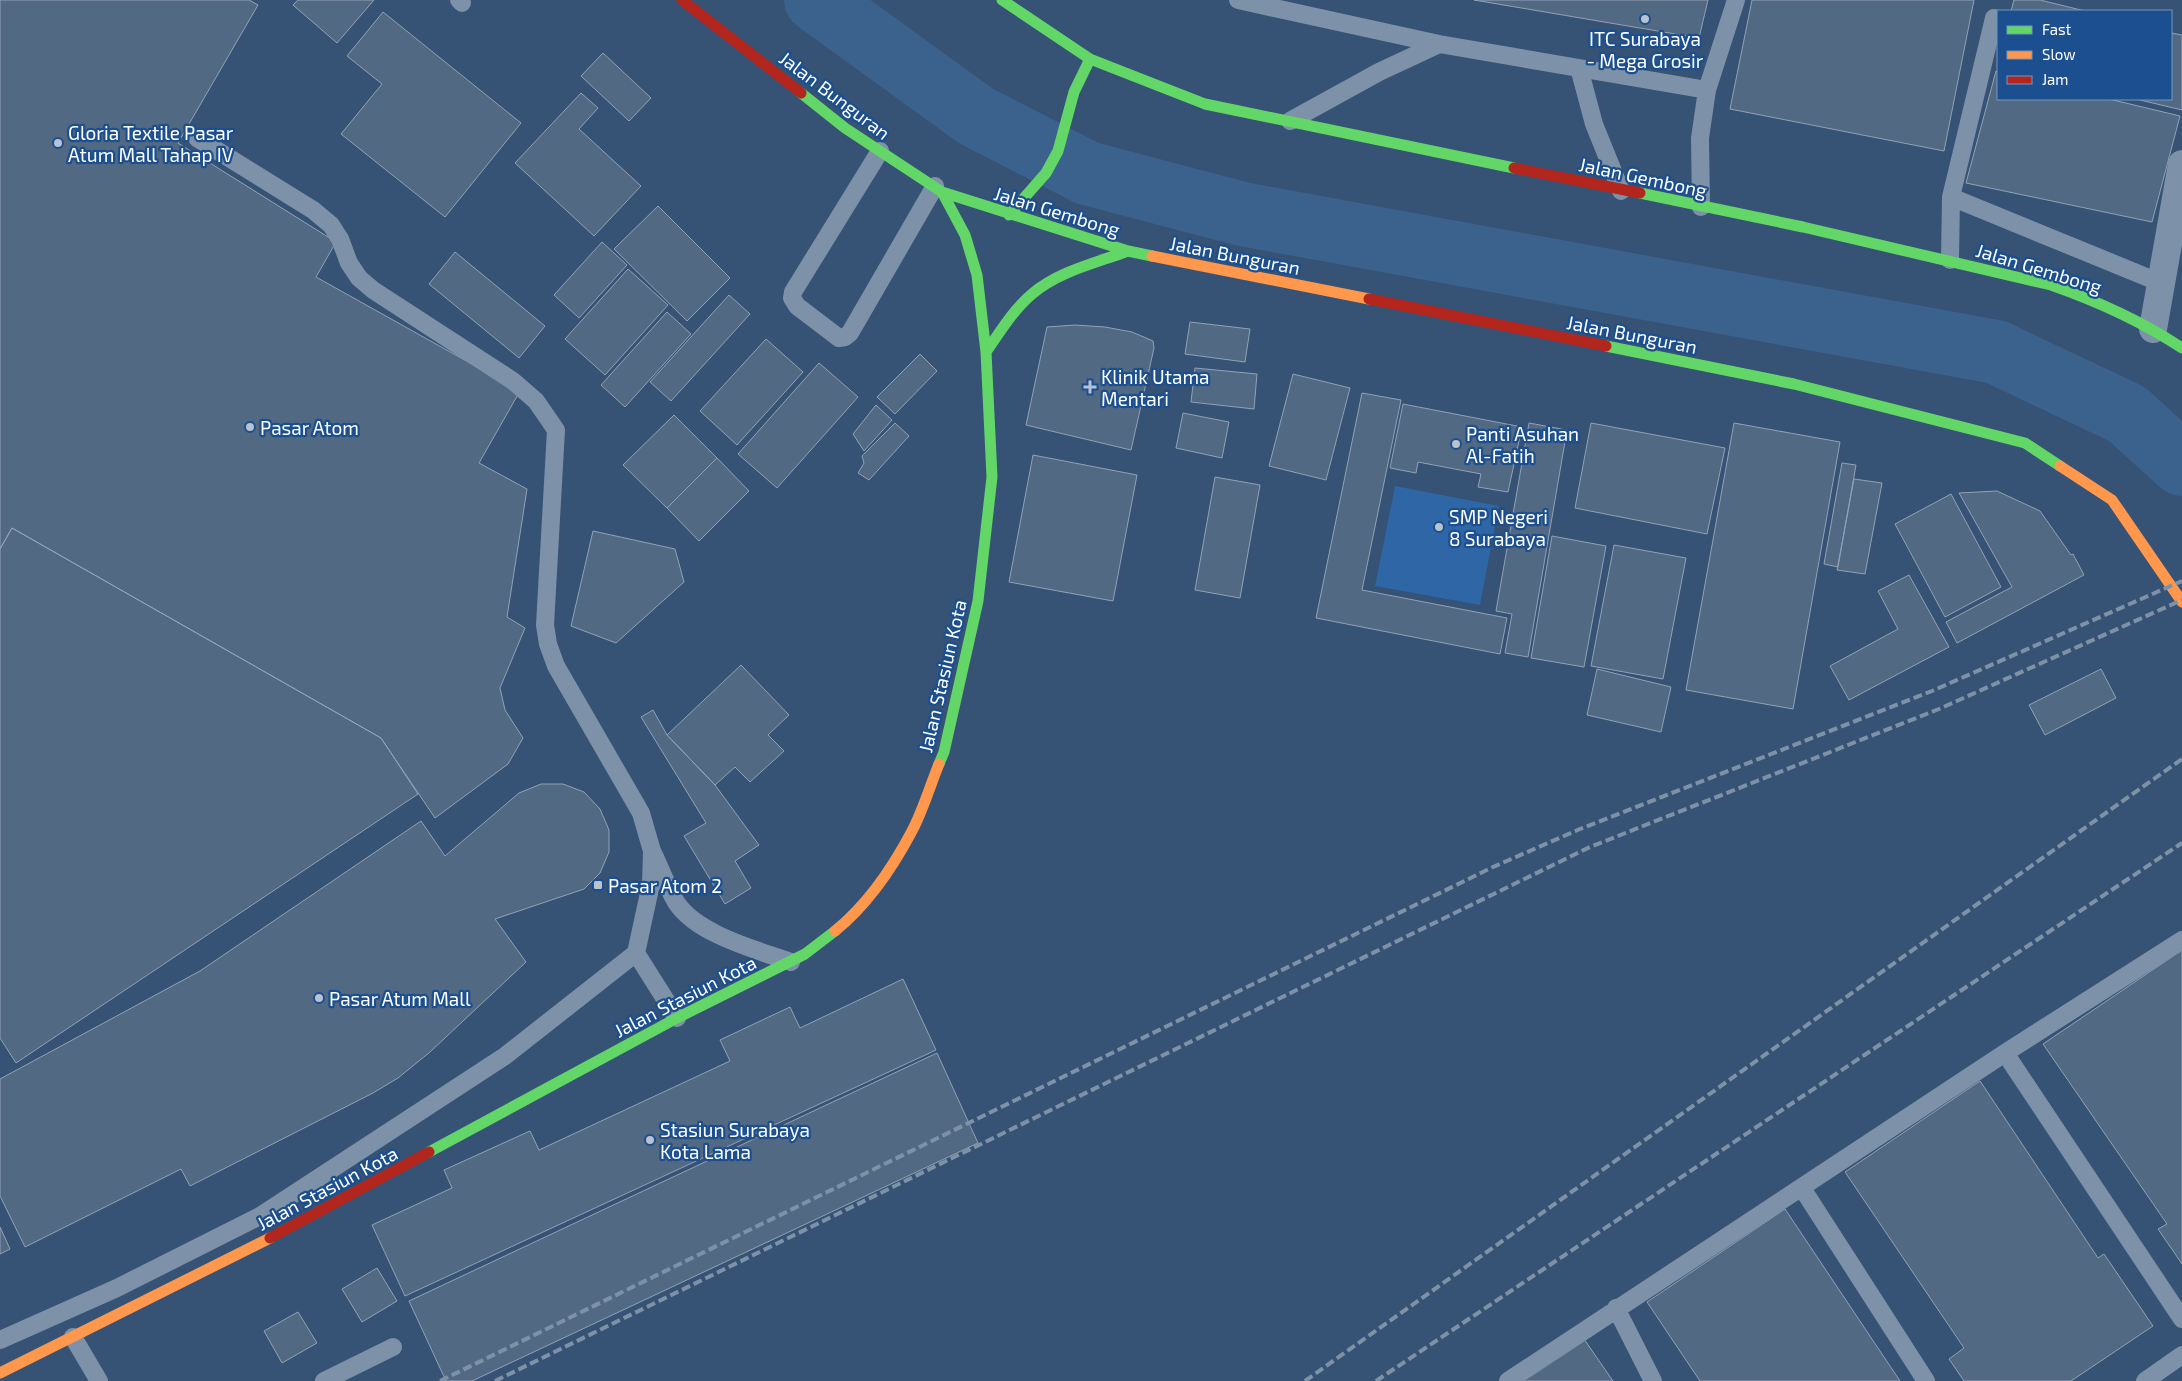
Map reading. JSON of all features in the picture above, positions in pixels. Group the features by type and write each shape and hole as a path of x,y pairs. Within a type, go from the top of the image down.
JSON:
{"main road":[{"name":"Jalan Bunguran","path":"682,0 845,128 938,189 976,204"},
{"path":"1002,0 1090,59 1074,92 1058,151 1046,174 1009,214"},
{"name":"Jalan Gembong","path":"1090,59 1205,104 1803,227 2051,285 2089,298 2153,329 2182,348"},
{"name":"Jalan Stasiun Kota","path":"0,1373 239,1255 677,1018 791,962 805,954 849,920 883,877 912,830 944,752 978,601 992,477 986,352 977,275 965,235 938,189"},
{"name":"Jalan Gembong","path":"976,204 1128,251"},
{"name":"Jalan Bunguran","path":"1128,251 1794,384 2025,443 2112,500 2182,602"},
{"path":"986,352 1021,304 1035,291 1061,276 1128,251"}],"street":[{"path":"2153,329 2171,286 2182,164"}],"lane":[{"path":"1238,0 1439,44 1707,90"},
{"path":"1701,207 1700,138 1707,90 1736,0"},
{"path":"1950,260 1951,197 1994,18"},
{"path":"1290,121 1379,72 1439,44"},
{"path":"1579,68 1594,124 1621,191"},
{"path":"197,138 313,210 331,225 359,278 373,290 513,381 536,401 556,430 545,625 548,644 556,666 640,813 652,850 677,904 703,927 730,940 791,962"},
{"path":"880,151 793,292 792,298 797,306 839,338 850,334 938,189"},
{"path":"1951,197 2171,286"},
{"path":"0,1340 117,1288 260,1216 505,1056 636,953 650,884 652,850"},
{"path":"1508,1381 2005,1053 2182,940"},
{"path":"636,953 677,1018"},
{"path":"2005,1053 2182,1319"},
{"path":"1802,1188 1926,1381"},
{"path":"1616,1308 1653,1381"},
{"path":"73,1337 99,1381"},
{"path":"324,1381 393,1347"},
{"path":"2145,1381 2182,1354"}],"shaded area":[{"path":"1395,486 1499,506 1480,605 1375,586"}],"building":[{"name":"Pasar Atom","path":"0,0 249,0 258,5 178,143 336,242 316,277 520,391 479,463 527,489 507,617 525,628 500,688 505,710 523,738 508,764 435,818 381,738 12,528 0,549"},
{"path":"298,0 374,0 337,43 293,5"},
{"name":"ITC Surabaya - Mega Grosir","path":"1474,0 1708,0 1699,38"},
{"path":"1752,0 1974,0 1944,151 1730,109"},
{"path":"2014,0 2040,0 2081,10 2011,10"},
{"path":"383,12 521,123 445,217 341,134 382,84 347,56"},
{"path":"2172,33 2182,35 2182,110 2140,100 2172,100"},
{"path":"603,53 651,98 629,121 581,76"},
{"path":"1996,71 1997,100 2113,100 2180,116 2152,222 1966,183"},
{"path":"581,93 598,108 579,129 641,186 594,236 515,163"},
{"path":"658,206 730,278 687,321 614,249"},
{"path":"602,242 627,265 579,318 554,295"},
{"path":"455,252 545,326 519,358 429,284"},
{"path":"628,269 668,305 605,375 565,339"},
{"path":"729,295 750,314 671,401 650,382"},
{"path":"667,312 691,334 625,407 601,385"},
{"path":"1190,322 1250,329 1245,362 1185,354"},
{"name":"Klinik Utama Mentari","path":"1075,325 1105,327 1132,332 1153,341 1154,348 1131,450 1026,425 1047,327"},
{"path":"766,339 803,372 737,445 700,411"},
{"path":"920,354 937,371 895,414 877,397"},
{"path":"819,363 858,397 777,488 738,454"},
{"path":"1195,368 1257,374 1254,409 1191,402"},
{"path":"1293,374 1350,388 1326,480 1269,466"},
{"path":"1362,393 1401,400 1362,590 1507,618 1500,654 1316,618"},
{"name":"Panti Asuhan Al-Fatih","path":"1403,404 1522,427 1508,492 1478,487 1481,474 1418,462 1416,473 1390,468"},
{"path":"876,405 892,420 864,451 853,434"},
{"path":"1183,413 1229,422 1222,458 1176,448"},
{"path":"674,415 717,458 667,508 623,465"},
{"path":"895,423 909,436 869,480 858,473 864,463 862,456"},
{"path":"1529,423 1567,430 1528,657 1505,653 1512,614 1496,611"},
{"path":"1591,423 1725,448 1707,534 1575,508"},
{"path":"1734,423 1840,442 1793,709 1686,690"},
{"path":"1033,455 1137,475 1113,601 1009,582"},
{"path":"717,458 749,491 699,541 667,508"},
{"path":"1842,463 1856,465 1838,567 1824,564"},
{"path":"1215,477 1260,485 1240,598 1195,590"},
{"path":"1854,479 1882,483 1865,574 1837,570"},
{"path":"1997,491 2040,511 2071,555 2073,554 2084,575 1957,643 1946,622 2012,587 1959,493"},
{"path":"1951,494 2001,587 1945,617 1895,524"},
{"path":"12,528 381,738 418,794 16,1063 0,1038 0,549"},
{"path":"593,531 675,549 684,582 616,643 571,626"},
{"path":"1552,536 1606,546 1584,667 1531,658"},
{"path":"1614,545 1686,558 1663,679 1591,666"},
{"path":"1909,575 1949,647 1849,700 1830,666 1898,629 1878,591"},
{"path":"741,665 789,715 768,735 784,751 750,782 735,767 715,785 667,735"},
{"path":"1597,669 1671,687 1661,732 1587,715"},
{"path":"2101,669 2116,698 2045,735 2029,705"},
{"path":"653,710 667,735 715,785 759,845 735,861 751,888 725,904 684,836 706,823 641,717"},
{"name":"Pasar Atum Mall","path":"541,784 563,784 584,792 600,809 609,830 609,852 600,873 584,889 495,919 526,962 430,1052 398,1078 373,1093 190,1186 181,1169 25,1247 0,1196 0,1079 200,971 421,821 445,856 519,793"},
{"path":"2182,950 2182,1264 2158,1229 2167,1224 2043,1044"},
{"name":"Stasiun Surabaya Kota Lama","path":"903,979 936,1050 405,1296 372,1225 452,1188 444,1170 530,1131 539,1150 730,1061 720,1040 790,1007 800,1028"},
{"path":"937,1053 978,1143 472,1381 446,1381 409,1301"},
{"path":"1980,1081 2098,1258 2104,1254 2153,1326 2071,1381 1964,1381 1949,1359 1964,1348 1845,1172"},
{"path":"1785,1209 1900,1381 1700,1381 1647,1302"},
{"path":"0,1227 10,1249 0,1254"},
{"path":"377,1268 397,1301 362,1322 342,1289"},
{"path":"298,1312 317,1343 282,1363 264,1331"},
{"path":"1584,1339 1613,1381 1521,1381"}],"waterway":[{"path":"816,0 976,116 1087,173 1242,214 1996,352 2127,414 2182,464"}],"railway":[{"path":"440,1381 1493,867 1580,829 1932,691 2182,581"},
{"path":"495,1381 1590,847 1939,709 2182,600"},
{"path":"1305,1381 2182,759"},
{"path":"1376,1381 2182,843"}],"traffic: fast":[{"path":"1002,0 1090,59 1205,104 1514,168"},
{"path":"1009,215 1046,173 1058,151 1074,92 1090,59"},
{"path":"801,93 845,128 942,192 1128,251 1152,256"},
{"path":"939,764 944,752 978,601 992,477 986,352 977,275 965,235 942,192"},
{"path":"1640,193 1803,227 2051,285 2118,312 2182,348"},
{"path":"986,352 1019,307 1043,286 1078,268 1128,251"},
{"path":"1606,346 1794,384 2025,443 2060,466"},
{"path":"429,1152 677,1018 805,954 835,931"}],"traffic: slow":[{"path":"1152,256 1369,299"},
{"path":"2060,466 2112,500 2182,602"},
{"path":"835,931 868,898 905,845 916,823 939,764"},
{"path":"0,1373 270,1238"}],"traffic: jam":[{"path":"682,0 801,93"},
{"path":"1514,168 1640,193"},
{"path":"1369,299 1606,346"},
{"path":"270,1238 429,1152"}],"place":[{"name":"ITC Surabaya - Mega Grosir","path":"1645,19"},
{"name":"Gloria Textile Pasar Atum Mall Tahap IV","path":"58,143"},
{"name":"Klinik Utama Mentari","path":"1090,387"},
{"name":"Pasar Atom","path":"250,427"},
{"name":"Panti Asuhan Al-Fatih","path":"1456,444"},
{"name":"SMP Negeri 8 Surabaya","path":"1439,527"},
{"name":"Pasar Atom 2","path":"598,885"},
{"name":"Pasar Atum Mall","path":"319,998"},
{"name":"Stasiun Surabaya Kota Lama","path":"650,1140"}]}
